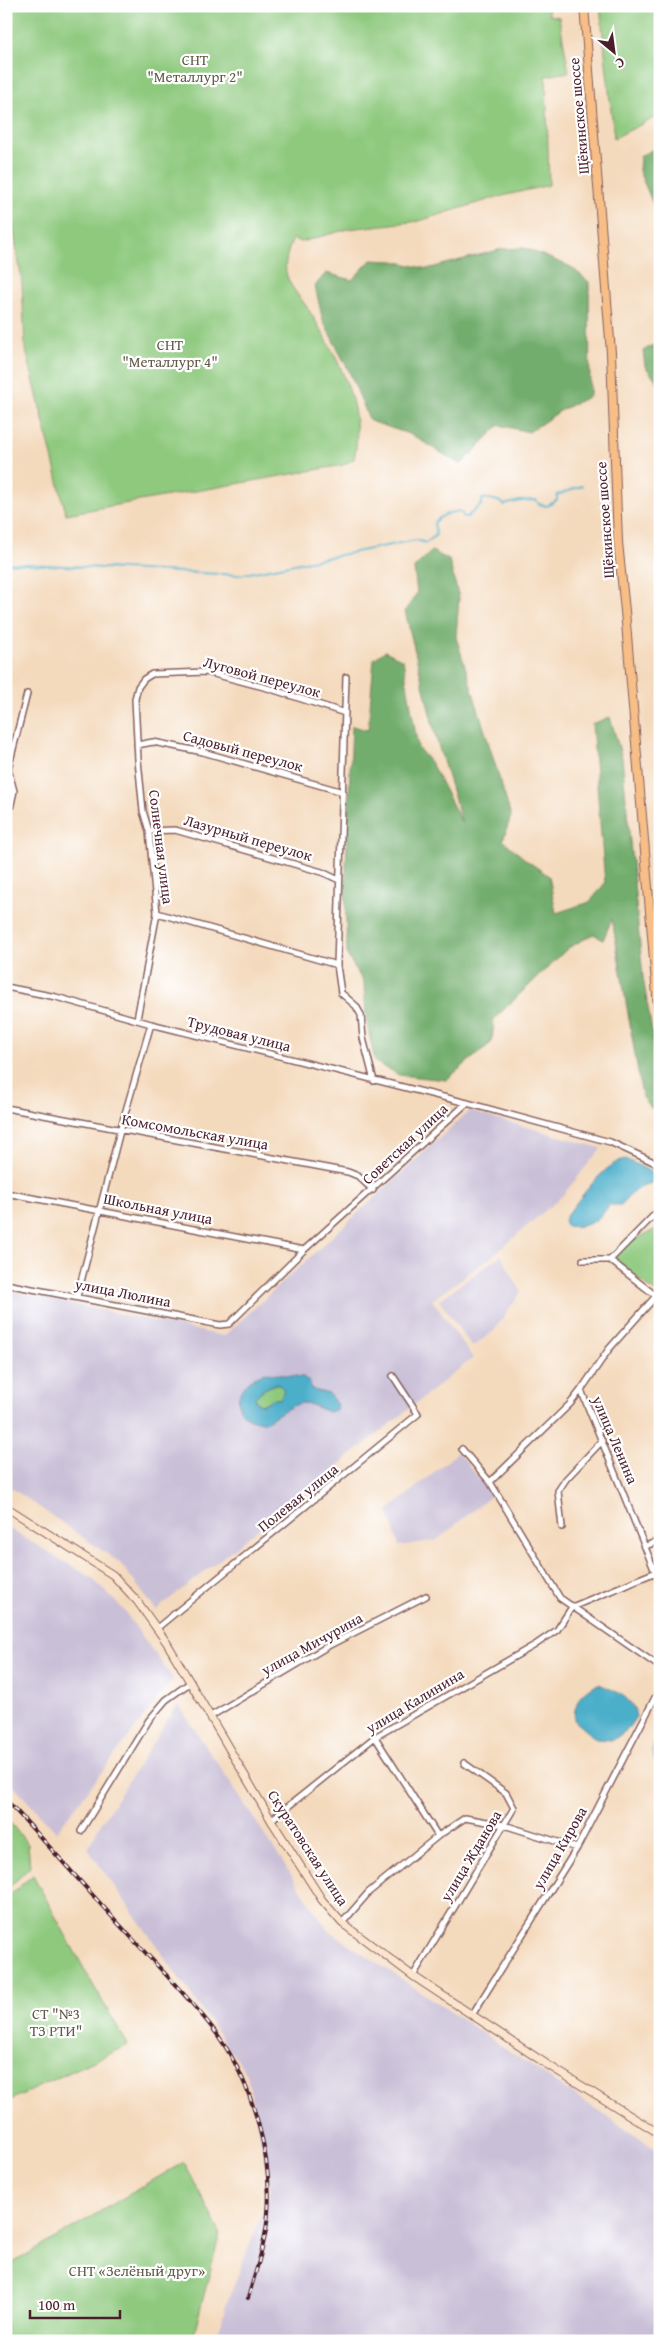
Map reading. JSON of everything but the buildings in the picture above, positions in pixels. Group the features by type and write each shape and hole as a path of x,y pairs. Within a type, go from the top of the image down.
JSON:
{"main road":[{"name":"Щёкинское шоссе","path":"584,6 612,352 618,542 660,1032"}],"street":[{"name":"Луговой переулок","path":"144,679 152,674 162,672 206,672 271,689 345,713"},
{"path":"346,677 337,965 341,993 356,1006 361,1015 363,1038 374,1081"},
{"name":"Солнечная улица","path":"137,1019 157,913 149,831 143,812 137,745 135,699 138,687 144,679"},
{"path":"6,827 14,791 8,768 27,694"},
{"name":"Садовый переулок","path":"137,745 153,742 203,752 343,792"},
{"name":"Лазурный переулок","path":"149,831 174,830 322,872 339,880"},
{"path":"157,913 337,965"},
{"name":"Трудовая улица","path":"6,987 56,997 151,1024 467,1103"},
{"path":"77,1297 98,1210 151,1024"},
{"name":"Советская улица","path":"233,1320 304,1250 373,1190 467,1103 610,1142 660,1165"},
{"name":"Комсомольская улица","path":"6,1108 120,1131 348,1172 358,1176 373,1190"},
{"name":"Школьная улица","path":"6,1193 304,1250"},
{"path":"610,1260 660,1209"},
{"path":"583,1260 610,1260 658,1298"},
{"name":"улица Люлина","path":"6,1284 220,1325 229,1324 233,1320"},
{"name":"улица Ленина","path":"658,1298 610,1349 581,1390 660,1584"},
{"name":"Полевая улица","path":"157,1628 418,1414 393,1376"},
{"path":"490,1482 570,1404 581,1390"},
{"path":"562,1527 558,1491 602,1441"},
{"path":"462,1449 490,1482 560,1598 660,1667"},
{"name":"Скуратовская улица","path":"6,1507 113,1575 137,1601 157,1628 191,1682 271,1820 322,1900 342,1923 412,1976 660,2134"},
{"path":"646,1546 660,1540"},
{"path":"572,1607 656,1572"},
{"name":"улица Мичурина","path":"211,1716 328,1646 426,1596"},
{"name":"улица Калинина","path":"271,1820 375,1737 535,1645 557,1630 572,1607"},
{"path":"81,1831 148,1720 166,1700 191,1682"},
{"name":"улица Кирова","path":"472,2015 578,1848 660,1688"},
{"path":"375,1737 438,1836"},
{"name":"улица Жданова","path":"412,1976 514,1808 506,1793 464,1764"},
{"path":"342,1923 369,1892 438,1836 465,1818 504,1825 578,1848"}],"shaded area":[{"path":"469,1111 601,1148 563,1195 490,1258 432,1300 473,1358 156,1610 120,1563 6,1484 6,1290 224,1336"},
{"path":"501,1255 521,1292 494,1331 472,1347 439,1300"},
{"path":"458,1452 492,1495 437,1540 399,1546 388,1511"},
{"path":"6,1527 92,1578 122,1608 173,1679 56,1832 6,1778"},
{"path":"178,1704 328,1930 660,2152 660,2341 215,2341 226,2305 271,2191 247,2074 88,1849 98,1828"}],"green space":[{"name":"СНТ \"Металлург 4\"","path":"6,6 548,6 549,15 559,17 569,72 546,76 549,185 494,198 419,221 348,229 301,242 293,239 286,262 287,276 330,345 346,382 356,420 357,439 354,459 343,465 66,514 25,346 22,282 6,183"},
{"path":"600,6 660,6 660,115 614,138"},
{"path":"660,146 660,220 639,171 640,156"},
{"path":"525,248 571,267 589,282 590,396 563,409 529,432 499,425 461,465 412,435 370,421 348,369 323,321 315,286 326,273 352,280 371,260 394,261 427,269 502,249"},
{"path":"660,341 660,385 645,366 643,351"},
{"path":"432,551 449,560 459,598 456,637 511,816 503,840 526,860 549,876 556,913 590,902 605,883 592,724 610,717 622,758 643,977 659,1075 658,1096 652,1109 642,1096 612,919 603,940 594,934 568,948 494,1019 492,1042 446,1080 399,1075 375,1062 366,1018 364,983 347,955 345,888 352,726 368,730 374,659 385,651 403,660 418,748 431,763 462,823 436,738 405,611 417,593 414,568"},
{"path":"660,1227 660,1247 655,1262 660,1274 660,1296 613,1259 630,1242"},
{"path":"277,1384 285,1390 280,1399 273,1399 261,1405 256,1402 254,1398 259,1393"},
{"path":"6,1818 28,1844 30,1867 6,1891"},
{"name":"СТ \"№3 ТЗ РТИ\"","path":"33,1875 128,2045 6,2102 6,1898"},
{"name":"СНТ «Зелёный друг»","path":"184,2162 220,2233 192,2341 6,2341 6,2267"}],"water":[{"path":"626,1159 655,1174 655,1181 634,1191 621,1205 609,1205 591,1223 573,1227 566,1226 564,1220 566,1216 593,1182 610,1166"},
{"path":"265,1373 303,1377 308,1381 313,1390 329,1394 337,1405 337,1409 329,1412 304,1403 293,1406 265,1422 253,1420 244,1415 238,1400 240,1392 254,1378","holes":["276,1384 284,1390 280,1399 273,1399 262,1405 256,1402 255,1398 264,1389"]},
{"path":"599,1684 628,1700 632,1704 636,1717 627,1730 613,1740 596,1739 574,1720 577,1702 580,1697 588,1689"},
{"path":"660,1729 660,1776 653,1746"}],"waterway":[{"path":"6,563 239,575 416,540 426,543 436,535 434,523 440,518 449,513 460,511 464,517 467,517 482,504 482,499 494,500 504,505 536,500 539,504 547,506 557,500 557,495 582,486"}],"railway":[{"path":"6,1800 196,2008 217,2034 240,2074 257,2119 263,2143 269,2191 265,2235 248,2298"}],"park label":[{"name":"СНТ \"Металлург 2\"","path":"195,68"}]}
